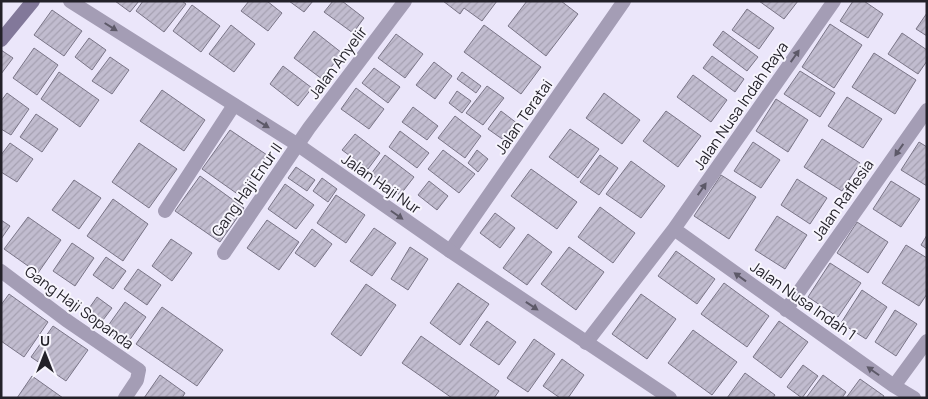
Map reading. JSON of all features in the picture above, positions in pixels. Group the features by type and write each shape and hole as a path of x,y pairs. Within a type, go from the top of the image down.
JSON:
{"main road":[{"path":"3,35 33,1"}],"street":[{"name":"Jalan Haji Nur","path":"70,1 298,145 450,251 670,398"},
{"name":"Jalan Anyelir","path":"298,145 405,1"},
{"name":"Jalan Teratai","path":"450,251 624,1"},
{"name":"Jalan Nusa Indah Raya","path":"674,230 834,1"},
{"path":"165,211 234,105"},
{"name":"Jalan Raflesia","path":"786,310 927,110"},
{"name":"Gang Haji Enur II","path":"224,253 298,145"},
{"path":"586,343 674,230"},
{"name":"Jalan Nusa Indah 1","path":"674,230 894,386 914,398"},
{"name":"Gang Haji Sopanda","path":"1,271 66,320 138,370 137,380 125,398"},
{"path":"894,386 927,341"}],"building":[{"path":"115,1 139,1 130,12"},
{"path":"143,1 182,1 186,4 164,32 136,11"},
{"path":"249,1 267,1 282,13 268,31 241,11"},
{"path":"289,1 313,1 304,12"},
{"path":"333,1 342,1 364,18 353,33 324,12"},
{"path":"443,1 497,1 482,21 464,8 460,14"},
{"path":"527,1 561,1 578,14 546,56 508,26"},
{"path":"759,1 798,1 784,19"},
{"path":"853,1 864,1 883,14 868,38 840,21"},
{"path":"192,5 220,26 201,52 173,31"},
{"path":"747,9 774,28 759,49 732,30"},
{"path":"52,10 82,31 64,56 34,35"},
{"path":"927,13 927,36 916,29"},
{"path":"830,24 862,45 834,88 802,67"},
{"path":"231,25 255,44 234,72 209,54"},
{"path":"484,25 541,67 521,94 464,52"},
{"path":"314,31 342,53 322,79 294,58"},
{"path":"723,31 758,57 747,71 713,45"},
{"path":"902,33 927,50 927,61 918,74 888,54"},
{"path":"396,34 423,54 405,78 378,58"},
{"path":"89,38 106,50 92,70 75,57"},
{"path":"34,48 58,65 37,95 13,78"},
{"path":"1,50 13,58 1,74"},
{"path":"874,53 916,80 895,114 852,87"},
{"path":"712,56 744,79 735,92 703,68"},
{"path":"110,57 129,70 112,94 92,81"},
{"path":"434,62 452,76 435,99 416,85"},
{"path":"283,66 312,88 298,106 270,84"},
{"path":"374,68 400,87 388,103 362,83"},
{"path":"800,71 835,93 820,117 784,94"},
{"path":"59,72 99,100 80,127 41,99"},
{"path":"462,72 481,86 476,93 457,79"},
{"path":"693,75 727,100 711,122 677,97"},
{"path":"487,86 504,98 483,125 466,113"},
{"path":"356,88 384,109 369,129 341,109"},
{"path":"162,90 205,120 184,151 140,121"},
{"path":"457,91 471,101 462,113 449,103"},
{"path":"7,93 29,109 11,135 1,129 1,101"},
{"path":"604,93 640,120 622,144 586,118"},
{"path":"847,97 882,119 863,148 828,126"},
{"path":"776,99 808,120 788,152 756,131"},
{"path":"413,107 438,126 427,140 402,122"},
{"path":"501,111 518,124 505,141 488,129"},
{"path":"666,111 701,136 678,167 643,141"},
{"path":"36,114 58,129 42,152 20,137"},
{"path":"455,116 481,136 465,158 438,138"},
{"path":"570,129 599,149 578,178 549,157"},
{"path":"230,130 267,155 239,195 202,169"},
{"path":"400,131 429,153 417,168 389,147"},
{"path":"355,134 380,153 368,169 342,150"},
{"path":"822,139 860,163 842,191 804,167"},
{"path":"753,142 780,160 761,188 734,171"},
{"path":"919,142 927,147 927,186 901,170"},
{"path":"10,143 33,159 17,182 1,172 1,155"},
{"path":"139,143 177,169 149,208 112,182"},
{"path":"443,150 475,174 459,193 428,169"},
{"path":"477,150 488,159 478,172 468,163"},
{"path":"385,155 414,177 400,195 371,174"},
{"path":"600,155 618,168 599,195 580,182"},
{"path":"631,161 665,186 641,218 606,194"},
{"path":"296,167 315,180 307,191 288,178"},
{"path":"531,169 577,202 557,229 511,196"},
{"path":"721,175 756,197 729,239 694,216"},
{"path":"200,176 244,208 220,242 175,211"},
{"path":"322,178 337,189 328,202 313,191"},
{"path":"797,179 827,198 810,224 781,205"},
{"path":"74,180 101,198 79,229 52,210"},
{"path":"429,181 448,196 437,210 418,195"},
{"path":"891,181 920,199 901,227 873,209"},
{"path":"285,184 314,205 296,229 268,209"},
{"path":"336,195 365,215 346,243 317,223"},
{"path":"113,199 148,224 123,261 87,236"},
{"path":"600,207 635,233 613,263 578,237"},
{"path":"495,213 515,228 500,248 480,233"},
{"path":"777,216 807,235 785,269 755,250"},
{"path":"28,217 61,240 38,273 4,249"},
{"path":"1,220 10,226 1,239"},
{"path":"267,220 299,242 279,270 247,248"},
{"path":"857,222 888,242 868,273 837,253"},
{"path":"374,228 396,243 372,276 350,261"},
{"path":"312,229 332,244 315,267 295,253"},
{"path":"528,234 552,252 527,285 503,268"},
{"path":"927,235 927,249 921,245"},
{"path":"171,239 192,253 172,281 152,266"},
{"path":"72,243 94,258 75,286 53,271"},
{"path":"906,245 927,258 927,294 919,306 882,283"},
{"path":"410,247 428,259 408,290 391,279"},
{"path":"569,247 604,272 576,310 541,284"},
{"path":"676,251 715,279 697,304 658,276"},
{"path":"106,257 126,271 113,289 93,275"},
{"path":"830,263 861,283 838,317 808,297"},
{"path":"138,269 161,285 147,305 124,289"},
{"path":"458,283 489,304 460,345 430,323"},
{"path":"724,283 769,316 747,347 701,314"},
{"path":"366,284 396,305 361,356 331,334"},
{"path":"862,290 887,307 866,339 841,323"},
{"path":"9,294 48,322 24,357 1,341 1,305"},
{"path":"641,294 676,319 647,359 612,334"},
{"path":"97,297 112,308 100,324 85,314"},
{"path":"125,302 146,317 126,345 105,330"},
{"path":"162,307 223,350 197,386 136,344"},
{"path":"895,310 917,324 896,356 875,342"},
{"path":"487,321 516,342 499,365 470,345"},
{"path":"779,321 808,342 781,378 753,357"},
{"path":"53,326 88,350 66,381 31,357"},
{"path":"693,330 737,362 712,395 668,363"},
{"path":"421,336 499,391 494,398 452,398 402,363"},
{"path":"534,339 555,354 528,392 507,378"},
{"path":"562,359 584,375 568,398 560,398 543,386"},
{"path":"803,365 818,376 802,398 787,387"},
{"path":"745,373 775,395 773,398 727,398"},
{"path":"160,375 185,393 182,398 144,398"},
{"path":"823,375 846,392 842,398 806,398"},
{"path":"32,376 63,398 17,398"},
{"path":"860,379 884,396 883,398 846,398"}]}
